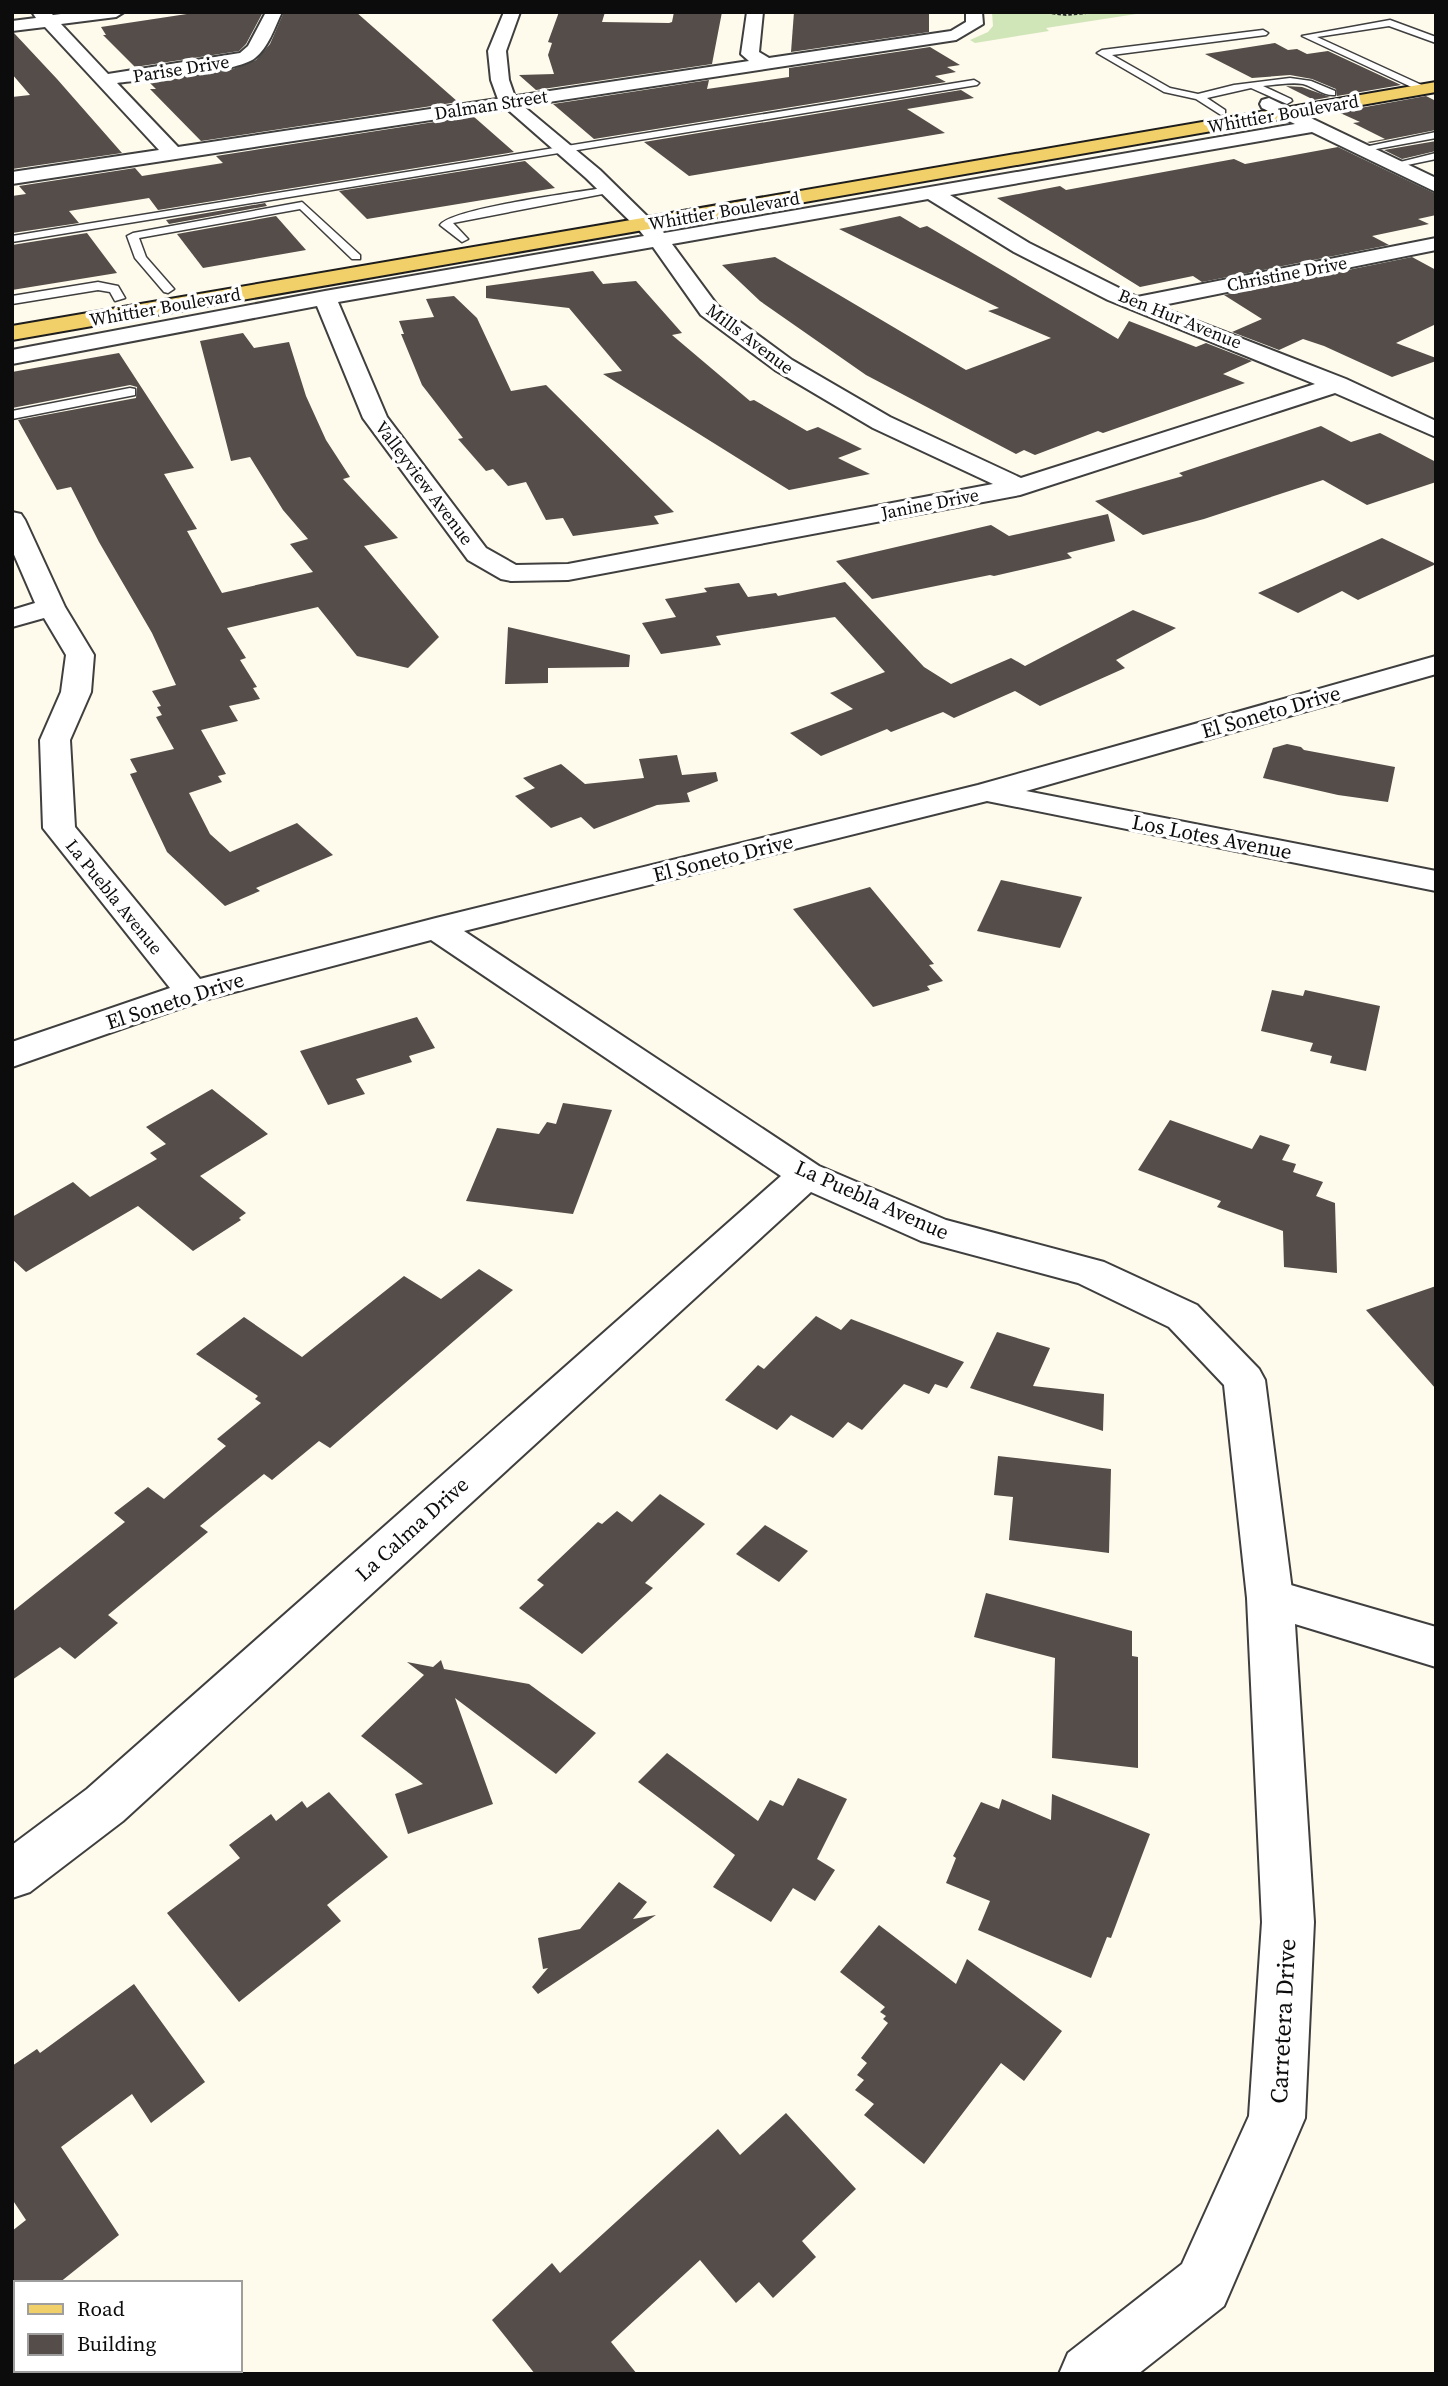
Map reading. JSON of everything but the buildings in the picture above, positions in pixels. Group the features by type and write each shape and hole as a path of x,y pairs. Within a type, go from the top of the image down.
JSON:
{"main road":[{"name":"Whittier Boulevard","path":"12,316 462,239 637,218 1281,106 1331,93 1436,75"},
{"name":"Whittier Boulevard","path":"12,333 1221,112 1429,88"}],"street":[{"path":"12,26 44,17 116,12"},
{"name":"Parise Drive","path":"104,80 223,64 246,57 255,49 274,12"},
{"path":"508,102 500,80 497,51 512,12"},
{"path":"755,12 750,54 766,64"},
{"path":"44,17 174,154"},
{"name":"Dalman Street","path":"12,178 956,35 971,21"},
{"name":"Mills Avenue","path":"508,102 565,150 662,242 689,287 710,311 825,394 887,428 1020,487"},
{"path":"1281,106 1315,126 1436,186"},
{"name":"Whittier Boulevard","path":"12,357 325,298 662,242 931,192 1315,126"},
{"name":"Ben Hur Avenue","path":"931,192 970,218 1047,260 1138,303 1338,384 1436,430"},
{"name":"Christine Drive","path":"1138,303 1436,244"},
{"name":"Valleyview Avenue","path":"325,298 374,418 477,554 511,573"},
{"name":"Janine Drive","path":"511,573 568,572 1020,487 1338,384"},
{"name":"La Puebla Avenue","path":"12,520 51,607 80,655 76,692 55,740 59,828 192,992"},
{"path":"12,619 51,607"},
{"name":"El Soneto Drive","path":"12,1055 192,992 436,928 988,792 1436,665"},
{"name":"Los Lotes Avenue","path":"988,792 1436,881"},
{"name":"La Puebla Avenue","path":"436,928 806,1175 935,1231 1090,1272 1183,1316 1244,1380 1270,1598"},
{"name":"La Calma Drive","path":"12,1875 105,1805 806,1175"},
{"path":"1270,1598 1436,1647"},
{"name":"Carretera Drive","path":"1089,2374 1203,2285 1277,2118 1288,1922 1270,1598"}],"lane":[{"path":"1429,88 1404,80 1307,36 1390,23 1436,40"},
{"path":"1221,112 1199,97 1167,90 1102,53 1263,33"},
{"path":"1199,97 1255,86 1303,81 1331,93"},
{"path":"12,239 974,83"},
{"path":"1255,86 1281,106"},
{"path":"1360,149 1436,135"},
{"path":"1392,165 1436,156"},
{"path":"462,239 446,225 449,221 479,213 609,190"},
{"path":"168,289 141,258 133,236 302,205 356,257"},
{"path":"12,250 72,239 76,235 71,228"},
{"path":"12,300 97,286 114,289 119,298"},
{"path":"12,415 130,392"}],"path":[{"path":"1041,12 1075,15 1097,12"}],"green space":[{"path":"992,12 1149,12 1046,28 1049,31 975,43 970,40 988,32 993,26"}]}
